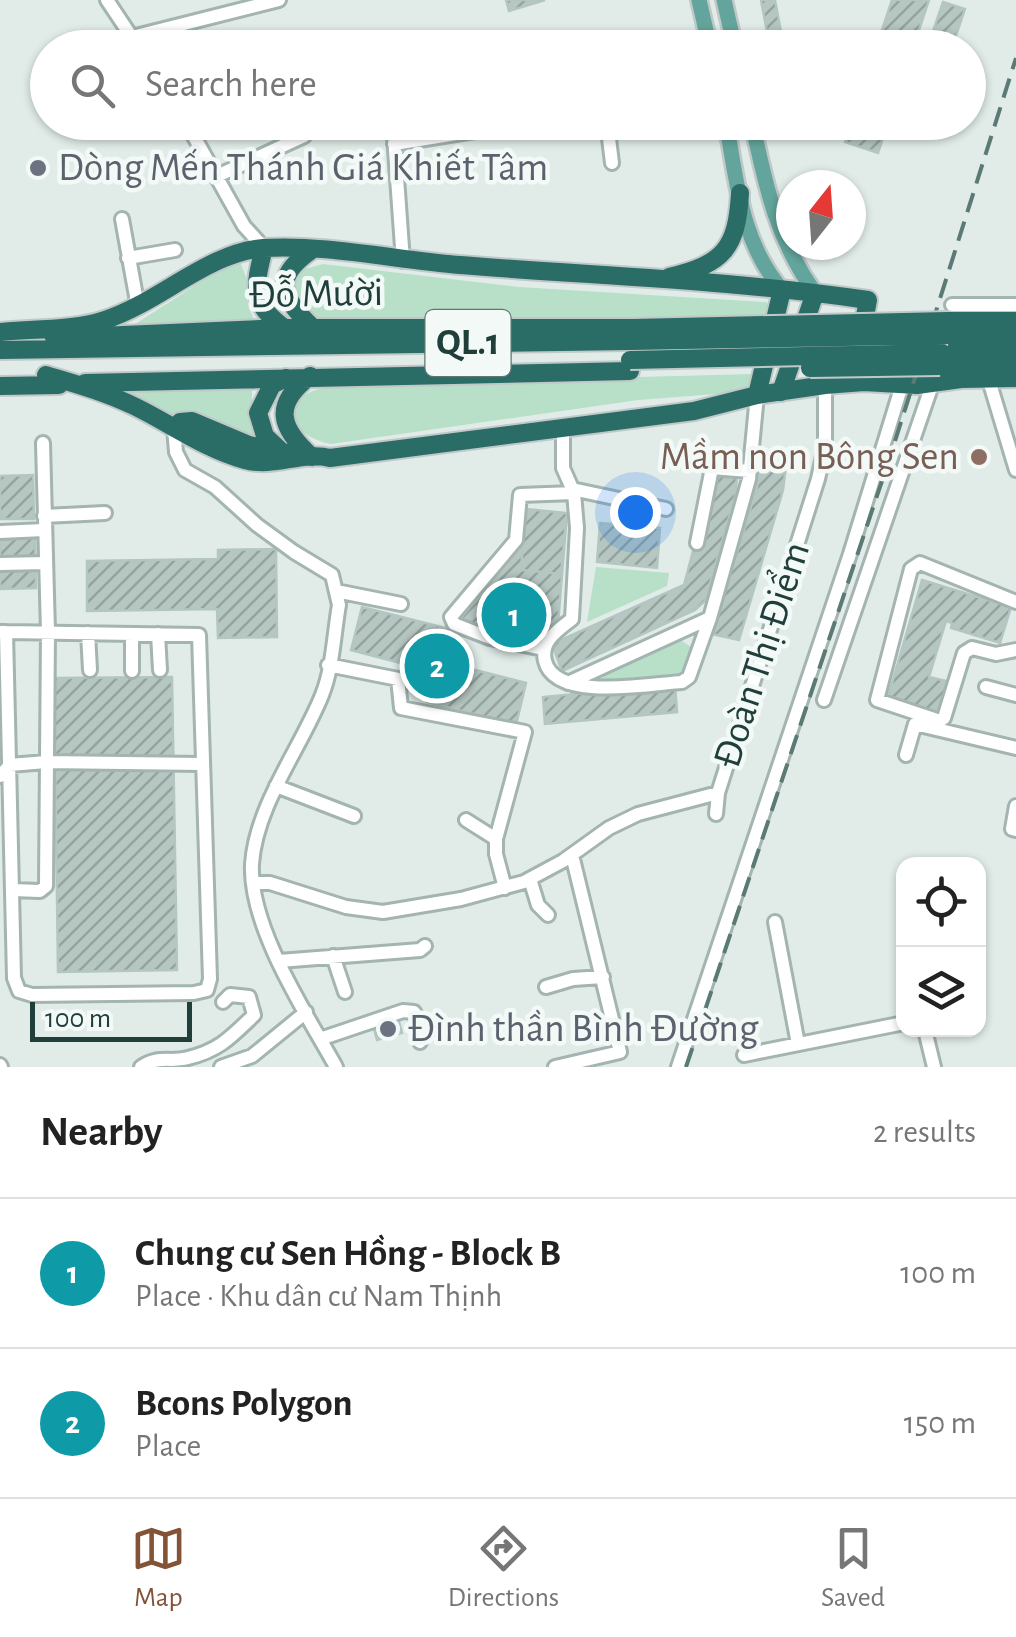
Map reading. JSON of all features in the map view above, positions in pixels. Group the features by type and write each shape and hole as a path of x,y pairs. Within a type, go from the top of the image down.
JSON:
{"highway":[{"path":"657,280 687,273 725,252 737,230 740,193"},
{"path":"264,248 256,279 257,298 268,316 284,328 310,336"},
{"path":"310,336 290,304 285,281 289,268 313,250"},
{"path":"0,332 102,322 244,251 313,250 868,300 853,384"},
{"path":"174,428 180,422 192,421 249,445 330,458 694,411 757,395 782,290"},
{"path":"781,392 815,294"},
{"path":"822,385 844,296"},
{"name":"QL.1","path":"757,395 822,385 895,385 944,344 1016,322"},
{"name":"Đỗ Mười","path":"0,340 284,328"},
{"name":"Đỗ Mười","path":"0,350 310,336 631,350"},
{"name":"QL.1","path":"631,350 944,344 1016,336"},
{"name":"QL.1","path":"944,344 1016,366"},
{"name":"QL.1","path":"944,344 988,377 1016,378"},
{"name":"QL.1","path":"631,350 944,344 1016,352"},
{"name":"Đỗ Mười","path":"0,374 317,372 631,350"},
{"path":"316,456 291,438 285,415 290,393 317,372"},
{"name":"Đỗ Mười","path":"0,386 317,372"},
{"path":"46,374 135,406 208,446 248,461 282,462 316,456 327,448 642,408 722,399 733,402"},
{"path":"282,452 265,436 258,413 272,385 290,376"}],"main road":[{"path":"698,0 706,30"},
{"path":"724,0 731,30"},
{"path":"730,140 752,245 782,290"},
{"path":"757,140 780,233 815,294"}],"street":[{"path":"107,0 128,30"},
{"path":"177,30 280,0"},
{"path":"197,140 244,226 264,248"},
{"path":"218,176 295,140"},
{"path":"394,140 403,261"},
{"path":"394,144 419,140"},
{"path":"609,140 612,163"},
{"path":"122,220 138,307"},
{"path":"128,258 175,250"},
{"path":"824,700 944,344 1016,305"},
{"path":"988,377 1016,470"},
{"name":"Đoàn Thị Điểm","path":"254,883 270,883 346,907 383,912 530,880 609,828 638,814 718,793 818,479 825,447 822,385"},
{"path":"678,1067 850,554 895,385"},
{"path":"563,427 563,468 573,491 577,528 572,619 550,636 543,650 546,666 558,681 592,688 682,682 689,676 710,618 750,472 757,395"},
{"path":"174,428 176,452 185,470 215,488 282,543 332,575 338,604 324,691 276,786 252,862 254,883 278,961 336,1067"},
{"path":"13,890 40,891 46,886 48,632 44,444"},
{"path":"697,544 712,468 750,472"},
{"path":"543,650 490,638 454,624 451,617 516,540 520,494 573,491 666,510"},
{"path":"0,532 105,513"},
{"path":"0,564 46,563"},
{"path":"1016,602 920,563 911,570 877,700 940,721 964,653 972,648 996,654 1016,650"},
{"path":"336,591 400,604"},
{"path":"566,684 710,618"},
{"path":"3,632 199,635 208,990 32,995 19,991 7,924 13,890 5,762 3,632"},
{"path":"88,633 90,670"},
{"path":"132,634 132,672"},
{"path":"158,634 160,670"},
{"path":"328,666 398,679 401,708 525,732 496,839 505,888"},
{"path":"986,687 1016,694"},
{"path":"906,755 915,724 1016,748"},
{"path":"5,762 202,764"},
{"path":"276,786 354,816"},
{"path":"716,814 718,793"},
{"path":"1016,806 1012,829 1016,830"},
{"path":"466,820 496,839"},
{"path":"555,1067 620,1052 572,854"},
{"path":"530,880 538,905 548,915"},
{"path":"775,922 798,1044"},
{"path":"278,961 420,950 426,946"},
{"path":"333,956 345,992"},
{"path":"546,987 574,979 603,977"},
{"path":"141,1067 154,1059 183,1060 223,1047 254,1015 248,997 230,995 223,1002"},
{"path":"221,1067 252,1056 306,1012"},
{"path":"320,1039 378,1018 414,1012 420,1042"},
{"path":"744,1055 896,1025"},
{"path":"927,1037 934,1067"}],"green space":[{"path":"240,262 256,325 126,330 222,268"},
{"path":"323,264 519,287 766,302 770,306 768,316 400,324 324,320 299,312 291,282 305,269"},
{"path":"752,374 742,392 638,400 331,444 312,438 292,419 296,403 305,395 338,385"},
{"path":"252,385 252,423 259,445 174,419 120,389"},
{"path":"596,567 669,573 667,586 587,622"},
{"path":"679,639 691,647 684,673 674,678 607,683 597,676"}],"building":[{"path":"506,0 545,0 509,11"},
{"path":"761,0 775,0 781,30 767,30"},
{"path":"892,0 929,0 919,30 882,30"},
{"path":"943,2 965,9 958,30 933,30"},
{"path":"846,140 882,140 878,153"},
{"path":"760,462 786,466 783,490 739,640 712,634 757,487"},
{"path":"714,472 737,473 736,493 705,601 695,610 562,671 552,644 684,585"},
{"path":"33,475 34,519 0,519 0,476"},
{"path":"526,509 567,513 561,574 521,570"},
{"path":"526,509 567,513 558,624 542,638 481,632 458,622 523,539"},
{"path":"600,523 660,528 657,568 597,562"},
{"path":"35,528 36,588 0,589 0,529"},
{"path":"276,549 277,637 218,638 217,609 87,611 87,561 218,559 218,550"},
{"path":"922,580 1011,607 1000,643 951,628 952,623 946,621 929,677 950,682 940,718 888,697"},
{"path":"485,591 546,597 542,638 481,632"},
{"path":"362,607 449,629 440,661 526,683 516,725 427,702 435,672 351,650"},
{"path":"172,677 177,970 58,972 54,678"},
{"path":"675,684 677,712 545,724 543,697"},
{"name":"Đình thần Bình Đường","path":"398,1018 402,1033 377,1040 373,1025"}],"railway":[{"path":"686,1067 890,457 1016,58"}],"place":[{"name":"Dòng Mến Thánh Giá Khiết Tâm","path":"38,168"},
{"name":"Mầm non Bông Sen","path":"979,457"},
{"name":"Chung cư Sen Hồng - Block B","path":"514,615"},
{"name":"Bcons Polygon","path":"437,666"},
{"name":"Đình thần Bình Đường","path":"388,1029"}]}
